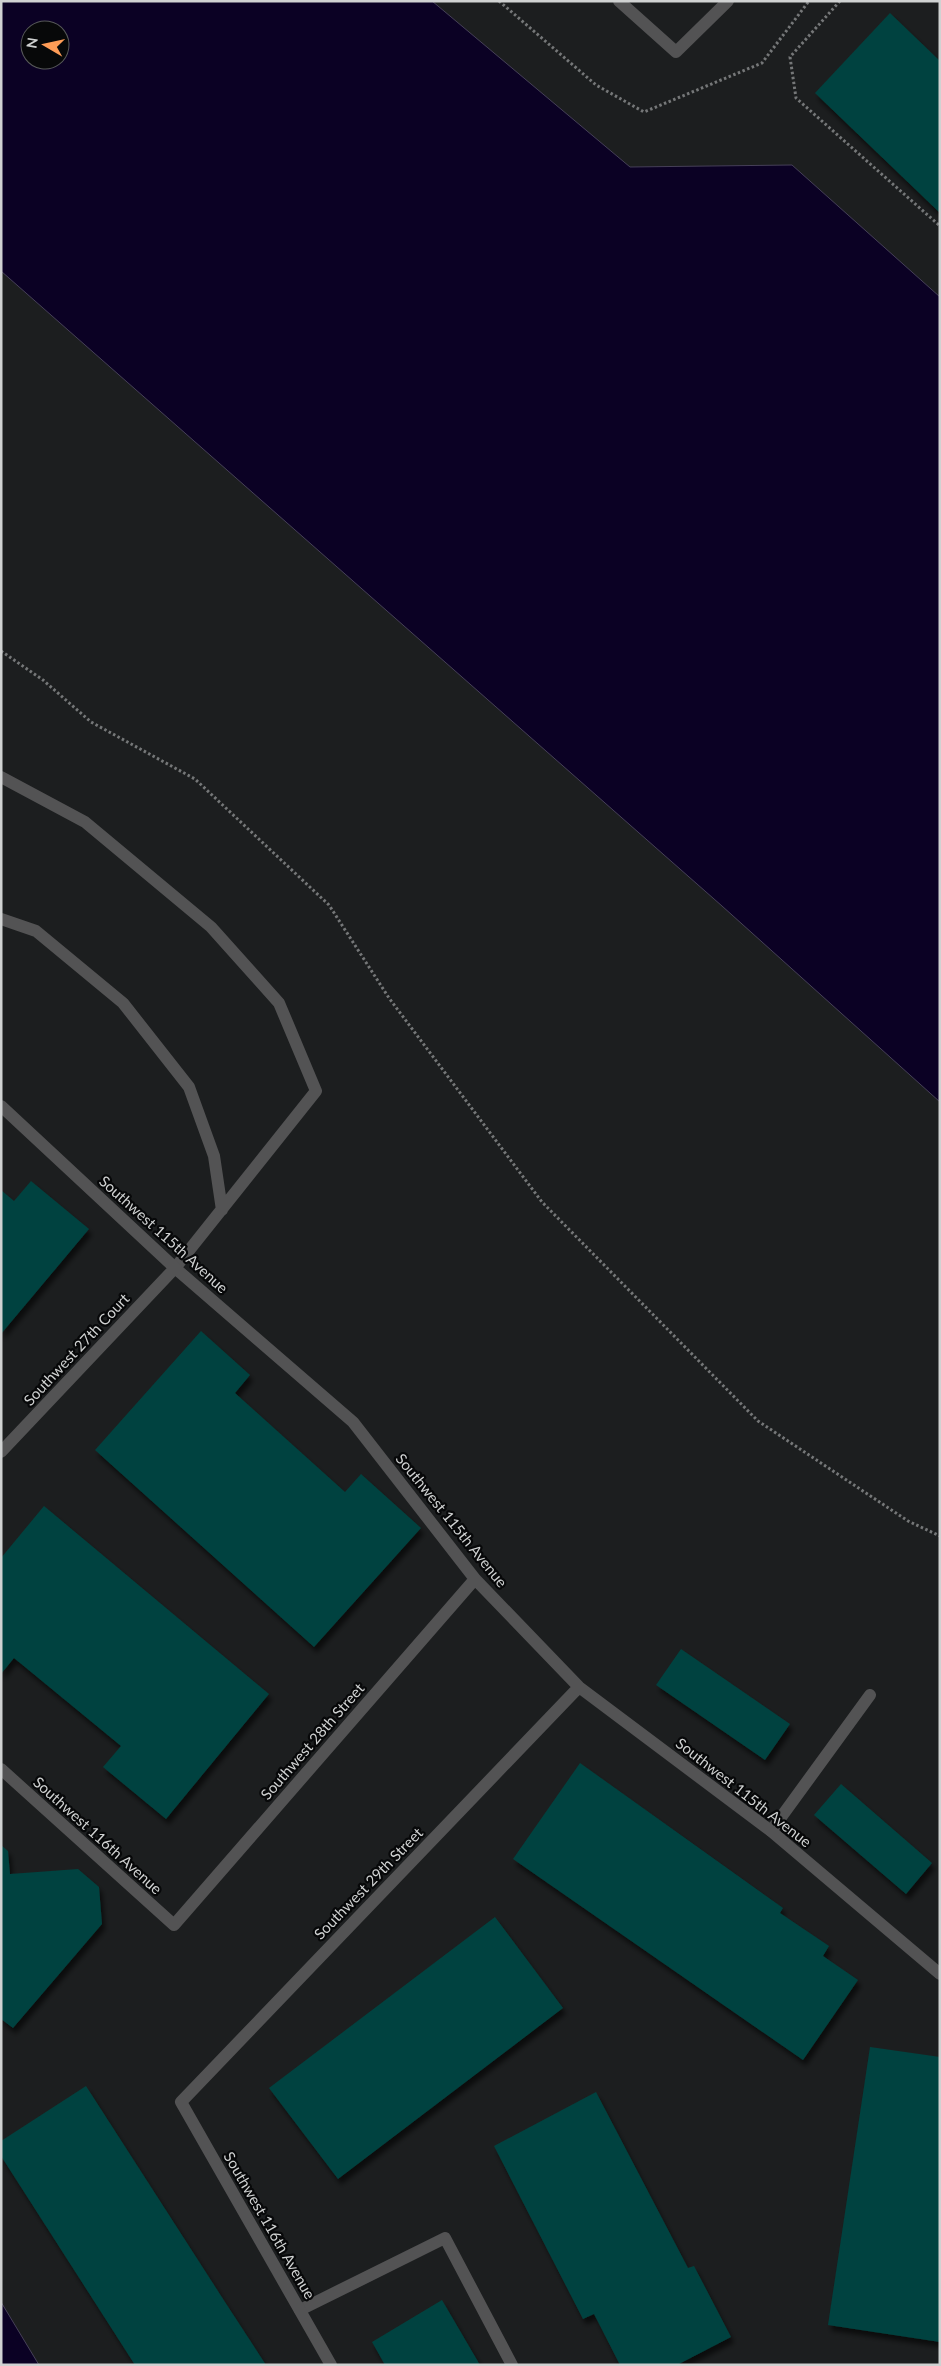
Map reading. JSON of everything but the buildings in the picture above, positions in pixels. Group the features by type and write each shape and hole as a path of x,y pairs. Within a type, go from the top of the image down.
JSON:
{"street":[{"path":"619,1 676,52 728,1"},
{"name":"Southwest 27th Court","path":"1,777 85,822 211,927 280,1003 316,1090 175,1268 1,1452"},
{"path":"1,918 36,931 123,1003 189,1087 214,1156 222,1210"},
{"name":"Southwest 115th Avenue","path":"1,1106 175,1268 353,1422 476,1579 579,1687 771,1831 940,1974"},
{"name":"Southwest 28th Street","path":"174,1925 476,1579"},
{"name":"Southwest 29th Street","path":"181,2102 579,1687"},
{"path":"771,1831 870,1695"},
{"name":"Southwest 116th Avenue","path":"1,1769 174,1925"},
{"name":"Southwest 116th Avenue","path":"181,2102 331,2365"},
{"path":"300,2310 445,2238 512,2365"}],"path":[{"path":"840,1 790,57 796,98 940,226"},
{"path":"1,651 43,680 92,722 195,779 329,905 389,998 542,1202 758,1421 908,1521 940,1536"}],"shaded area":[{"path":"1,1 432,1 630,167 792,165 940,297 940,1102 722,906 1,271"},
{"path":"1,2302 39,2365 1,2365"}]}
